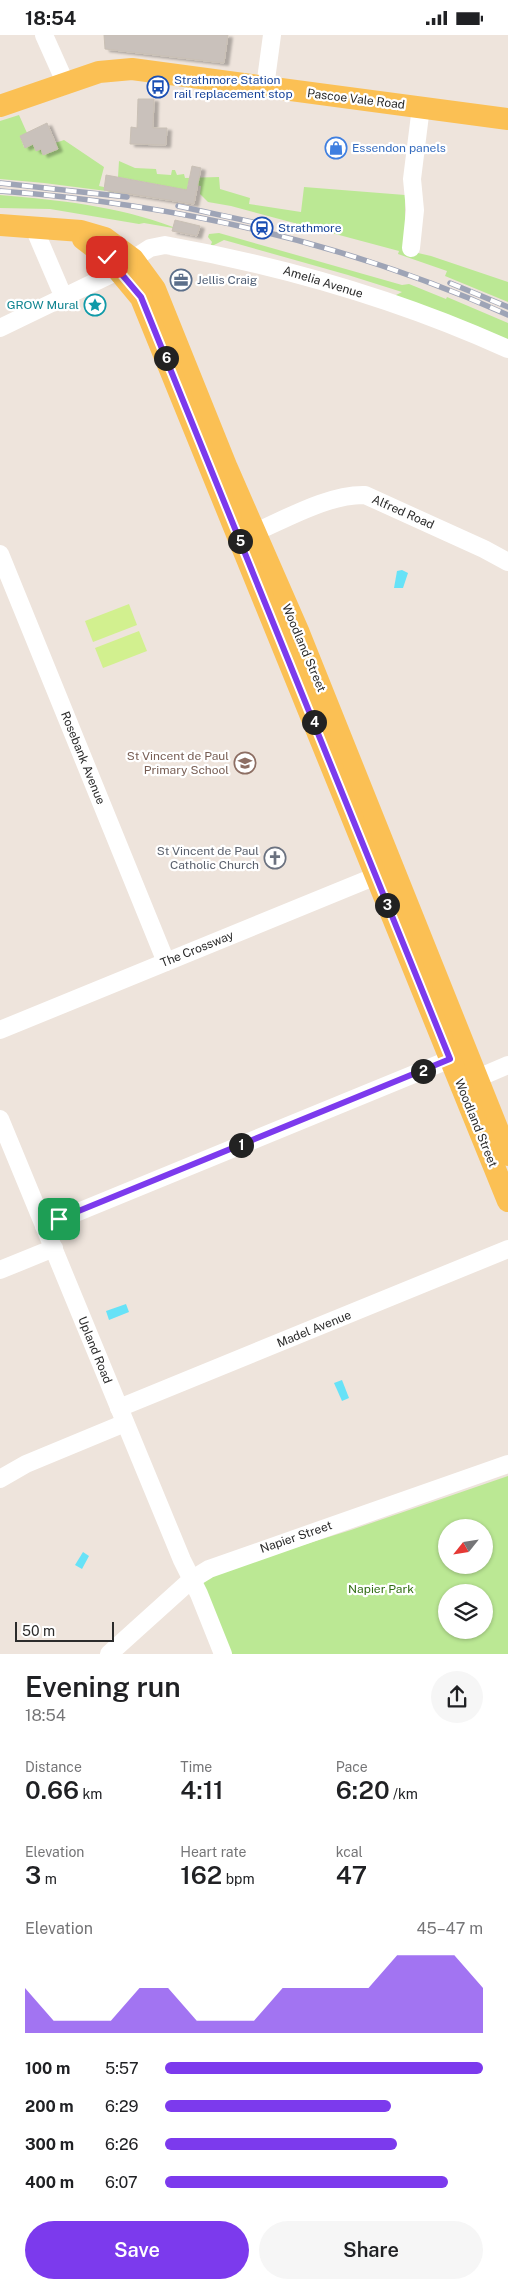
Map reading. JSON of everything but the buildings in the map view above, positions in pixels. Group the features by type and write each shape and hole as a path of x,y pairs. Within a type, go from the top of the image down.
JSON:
{"main road":[{"name":"Pascoe Vale Road","path":"0,106 65,82 99,72 132,69 508,119"},
{"name":"Woodland Street","path":"0,225 43,229 75,235 127,265 247,536 299,633 384,873 469,1081 508,1201"},
{"name":"Woodland Street","path":"469,1081 508,1155"}],"street":[{"path":"44,35 65,82"},
{"path":"265,87 272,35"},
{"path":"411,248 415,210 412,179 421,107"},
{"path":"43,229 64,298"},
{"name":"Amelia Avenue","path":"0,328 64,298 127,265 150,248 165,245 267,266 408,310 508,349"},
{"name":"Alfred Road","path":"247,536 329,501 353,495 365,495 508,561"},
{"name":"Rosebank Avenue","path":"0,554 166,962"},
{"name":"The Crossway","path":"0,1030 384,873"},
{"path":"44,1226 459,1056"},
{"path":"469,1081 508,1065"},
{"name":"Upland Road","path":"0,1119 223,1654"},
{"path":"0,1270 54,1248"},
{"name":"Madel Avenue","path":"0,1479 122,1415 508,1249"},
{"name":"Napier Street","path":"110,1654 191,1580 209,1569 230,1560 508,1464"}],"green space":[{"path":"19,115 27,133 20,136 24,147 33,144 36,151 41,149 44,155 57,149 55,143 64,140 104,167 99,186 104,187 104,190 130,194 0,179 0,121"},
{"path":"119,161 135,168 156,169 157,174 171,175 172,170 175,170 177,175 184,174 185,178 219,177 220,189 250,198 249,204 301,212 304,187 405,195 405,250 431,256 508,282 508,302 445,276 447,271 398,254 399,251 231,206 208,202 200,194 201,186 188,184 187,190 118,177"},
{"path":"0,195 44,199 109,209 152,220 173,228 50,209 0,208"},
{"path":"219,233 402,285 409,284 446,299 447,297 508,323 508,344 392,297 402,292 224,240 210,247 212,242 208,237 209,234"},
{"path":"129,604 137,625 93,642 85,621"},
{"path":"139,631 147,651 103,668 95,648"},
{"name":"Napier Park","path":"508,1476 508,1654 223,1654 191,1580 351,1530"}],"water":[{"path":"402,570 408,573 403,588 394,588 397,571"},
{"path":"126,1304 129,1312 109,1320 106,1311"},
{"path":"342,1380 349,1398 342,1401 334,1383"},
{"path":"83,1552 89,1556 82,1569 75,1565"}],"railway":[{"path":"0,183 127,197"},
{"path":"0,191 66,197 131,206 260,231 386,267 508,315"},
{"path":"178,206 257,223"},
{"path":"450,283 508,307"}],"place":[{"name":"Strathmore Station rail replacement stop","path":"158,87"},
{"name":"Essendon panels","path":"336,148"},
{"name":"Strathmore","path":"262,228"},
{"name":"Jellis Craig","path":"181,280"},
{"name":"GROW Mural","path":"95,305"},
{"name":"St Vincent de Paul Primary School","path":"245,763"},
{"name":"St Vincent de Paul Catholic Church","path":"275,858"}],"route":[{"path":"59,1219 450,1059 141,297 107,257"}]}
